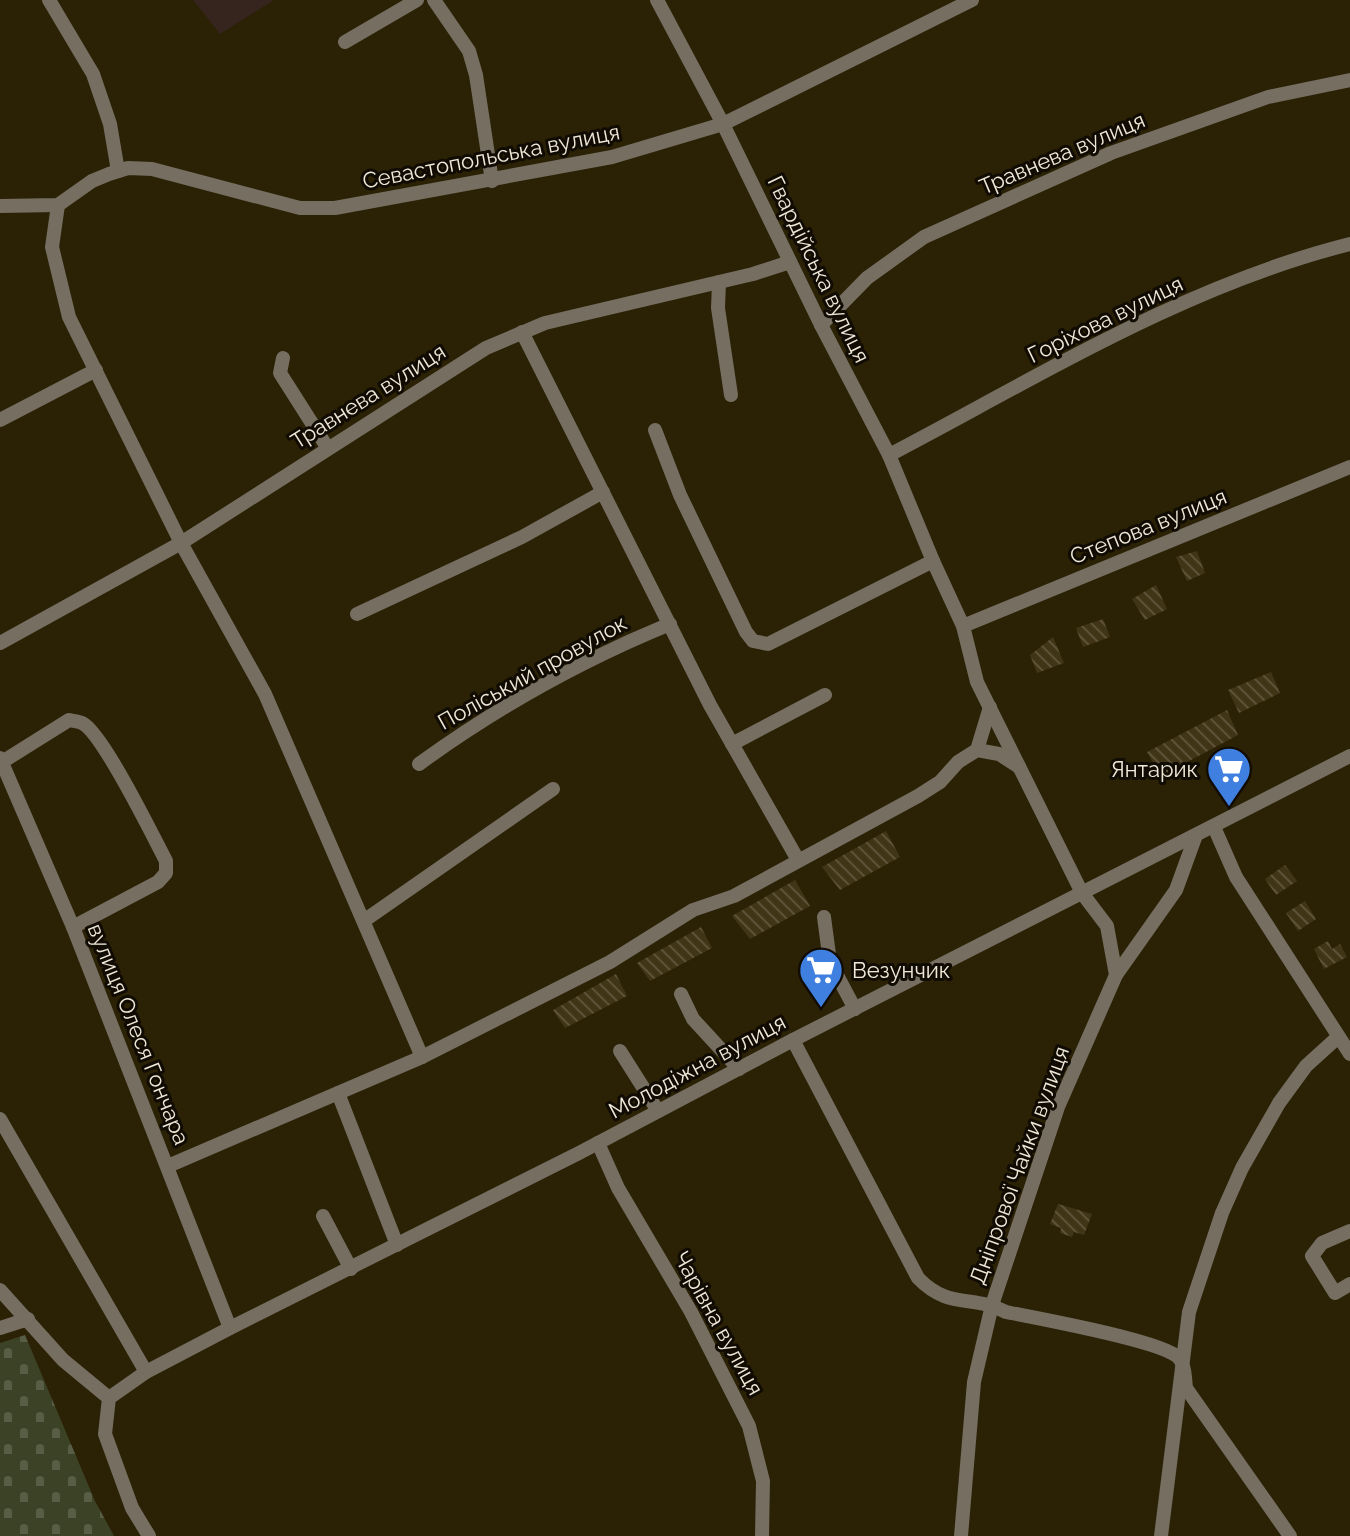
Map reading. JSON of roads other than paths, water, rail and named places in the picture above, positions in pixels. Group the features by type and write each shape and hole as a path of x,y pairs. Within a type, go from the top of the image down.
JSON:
{"street":[{"path":"49,0 93,74 110,124 118,171"},
{"path":"345,42 417,0"},
{"path":"434,0 469,51 476,75 492,181"},
{"name":"Гвардійська вулиця","path":"657,0 723,124 821,325 889,455 963,626 977,682 1082,893 1107,926 1116,975"},
{"name":"Севастопольська вулиця","path":"58,205 92,181 128,168 152,169 300,208 335,208 612,157 723,124 972,0"},
{"name":"Травнева вулиця","path":"821,325 867,278 924,237 1111,153 1268,97 1350,80"},
{"path":"0,206 58,205 52,247 69,317 181,543 265,694 422,1057"},
{"name":"Горіхова вулиця","path":"889,455 1166,309 1307,254 1350,244"},
{"name":"Травнева вулиця","path":"0,643 181,543 486,348 545,323 790,262"},
{"path":"719,282 718,308 731,395"},
{"path":"522,332 732,744 798,860"},
{"path":"283,358 280,373 327,447"},
{"path":"0,420 96,370"},
{"path":"655,430 680,495 753,641 768,644 933,561"},
{"name":"Степова вулиця","path":"963,626 1350,467"},
{"path":"357,614 522,537 603,492"},
{"name":"Поліський провулок","path":"419,764 461,734 612,647 670,624"},
{"path":"732,744 825,695"},
{"path":"168,1166 422,1057 610,962 693,910 734,896 940,782 958,762 977,750 990,707"},
{"path":"1,760 69,720 82,723 92,731 121,777 166,861 166,873 158,882 73,927"},
{"path":"977,750 999,754 1020,768"},
{"name":"Молодіжна вулиця","path":"109,1398 146,1372 230,1328 598,1143 1350,756"},
{"name":"вулиця Олеся Гончара","path":"1,760 73,927 230,1328"},
{"path":"365,920 553,789"},
{"path":"1214,827 1236,877 1350,1054"},
{"name":"Дніпрової Чайки вулиця","path":"961,1536 974,1382 992,1305 1058,1107 1116,975 1176,890 1196,835"},
{"path":"824,917 830,962 855,1009"},
{"path":"681,994 693,1019 739,1069"},
{"path":"1161,1536 1182,1362 1195,1294 1222,1213 1242,1168 1279,1103 1306,1066 1338,1037"},
{"path":"793,1040 918,1278 940,1296 954,1301 992,1305 1006,1312 1118,1336 1171,1352 1182,1362 1186,1388 1290,1536"},
{"path":"620,1051 658,1111"},
{"path":"338,1093 397,1245"},
{"path":"0,1119 146,1372"},
{"name":"Чарівна вулиця","path":"598,1143 618,1188 691,1312 749,1426 763,1481 762,1536"},
{"path":"323,1216 351,1269"},
{"path":"1350,1231 1322,1243 1312,1256 1335,1293 1350,1284"},
{"path":"0,1290 63,1360 109,1398 105,1434 132,1508 149,1536"},
{"path":"0,1328 28,1319"}],"place":[{"name":"Янтарик","path":"1229,808"},
{"name":"Везунчик","path":"821,1009"}]}
